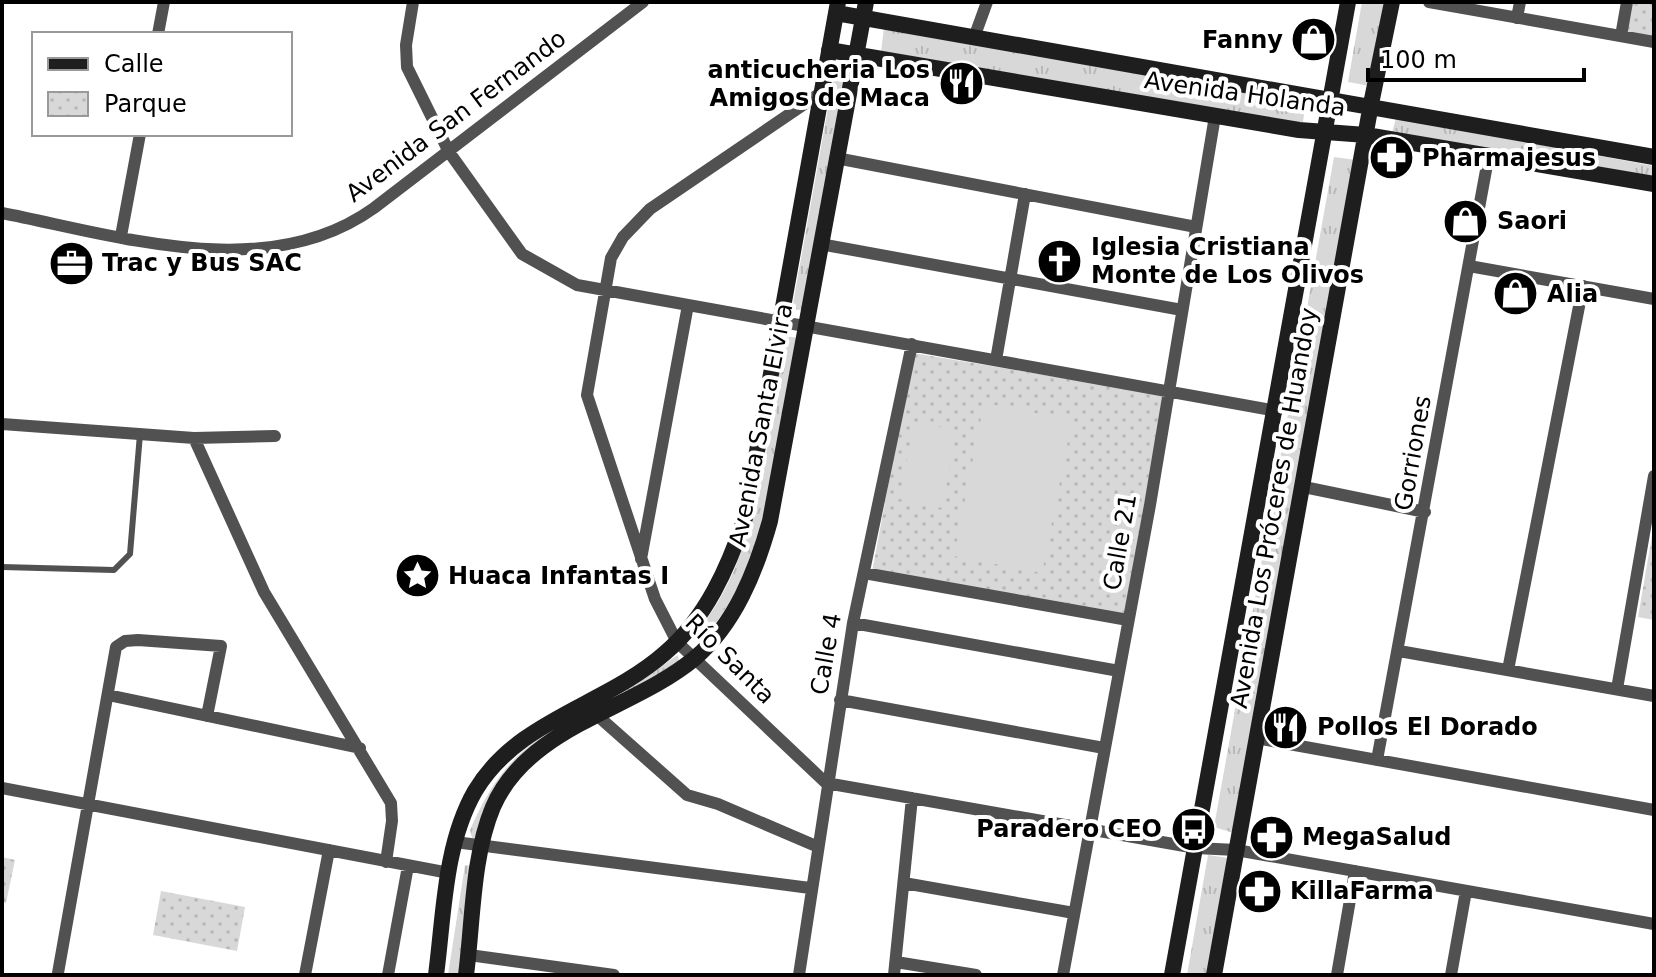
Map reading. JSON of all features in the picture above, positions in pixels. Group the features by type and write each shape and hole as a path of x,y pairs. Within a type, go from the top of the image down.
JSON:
{"street":[{"path":"158,32 164,2"},
{"path":"413,2 406,45 407,67 449,152 522,254 577,285 1277,411"},
{"name":"Avenida San Fernando","path":"2,213 121,236 221,249 292,244 349,225 643,2"},
{"path":"975,35 987,2"},
{"name":"Avenida Los Próceres de Huandoy","path":"1172,975 1277,411 1348,2"},
{"name":"Avenida Los Próceres de Huandoy","path":"1214,975 1392,2"},
{"path":"1429,2 1654,42"},
{"path":"1517,18 1520,2"},
{"path":"1621,36 1627,2"},
{"name":"Avenida Holanda","path":"837,7 865,10 975,35 1654,157"},
{"name":"Avenida Santa Elvira","path":"436,975 455,842 474,793 511,747 531,731 622,683 677,642 722,576 745,518 837,7"},
{"name":"Avenida Santa Elvira","path":"466,975 482,846 493,806 515,773 539,750 694,659 723,626 747,588 760,557 770,521 865,10"},
{"name":"Avenida Holanda","path":"829,50 1215,116 1489,154 1654,184"},
{"name":"Río Santa","path":"822,92 650,209 623,237 611,258 603,290 587,395 640,562 666,626 694,659 826,783"},
{"name":"Calle 21","path":"1063,975 1215,116"},
{"path":"121,236 140,136"},
{"name":"Gorriones","path":"1377,760 1489,154"},
{"path":"836,158 1196,227"},
{"path":"996,360 1025,194"},
{"path":"820,244 1182,310"},
{"path":"1469,266 1654,299"},
{"path":"1508,670 1583,286"},
{"path":"640,562 688,305"},
{"name":"Calle 4","path":"799,975 816,846 853,623 912,344"},
{"path":"2,424 194,438 275,436"},
{"path":"194,438 264,592 391,803 392,821 386,862"},
{"path":"1617,689 1654,476"},
{"path":"1304,487 1425,512"},
{"path":"864,573 1128,620"},
{"path":"853,623 1119,671"},
{"path":"58,973 91,804 116,647 125,641 221,646 207,716"},
{"path":"1399,651 1654,696"},
{"path":"108,695 360,748"},
{"path":"840,700 1104,748"},
{"path":"599,717 687,795 718,804 816,846"},
{"path":"1256,738 1654,810"},
{"path":"826,783 1196,848 1236,850 1654,924"},
{"path":"2,788 449,873"},
{"path":"912,798 895,968 976,975"},
{"path":"455,842 810,888"},
{"path":"305,975 329,850"},
{"path":"388,975 408,866"},
{"path":"1337,975 1355,871"},
{"path":"904,883 1074,913"},
{"path":"1451,975 1466,891"},
{"path":"469,955 614,975"}],"lane":[{"path":"2,567 114,570 123,563 130,554 140,434"}],"green space":[{"path":"1362,2 1385,2 1370,86 1348,82"},
{"path":"1631,2 1654,2 1654,36 1626,32"},
{"path":"884,28 1306,104 1302,127 881,51"},
{"path":"835,69 846,73 802,310 792,309"},
{"path":"1396,118 1654,166 1654,181 1392,133"},
{"path":"1334,157 1356,160 1237,834 1214,827"},
{"path":"785,336 798,338 779,457 759,536 745,573 726,608 702,640 696,640 693,636 716,605 748,533 766,454"},
{"path":"913,353 1164,395 1124,616 872,572"},
{"path":"984,403 1072,420 1042,573 954,556"},
{"path":"914,422 957,430 942,508 899,499"},
{"path":"1654,524 1654,620 1638,617"},
{"path":"678,655 679,662 533,749 480,837 472,838 470,830 486,798 502,773 521,753 540,737 647,677"},
{"path":"1208,855 1228,858 1211,975 1187,975"},
{"path":"2,857 15,860 6,903 2,902"},
{"path":"465,865 472,866 460,975 448,975"},
{"path":"161,891 245,907 237,951 153,935"}],"place":[{"name":"Fanny","path":"1314,40"},
{"name":"anticucheria Los Amigos de Maca","path":"961,84"},
{"name":"Pharmajesus","path":"1391,158"},
{"name":"Saori","path":"1466,221"},
{"name":"Iglesia Cristiana Monte de Los Olivos","path":"1060,261"},
{"name":"Trac y Bus SAC","path":"71,263"},
{"name":"Alia","path":"1516,294"},
{"name":"Huaca Infantas I","path":"417,576"},
{"name":"Pollos El Dorado","path":"1286,727"},
{"name":"Paradero CEO","path":"1193,829"},
{"name":"MegaSalud","path":"1271,837"},
{"name":"KillaFarma","path":"1259,891"}]}
